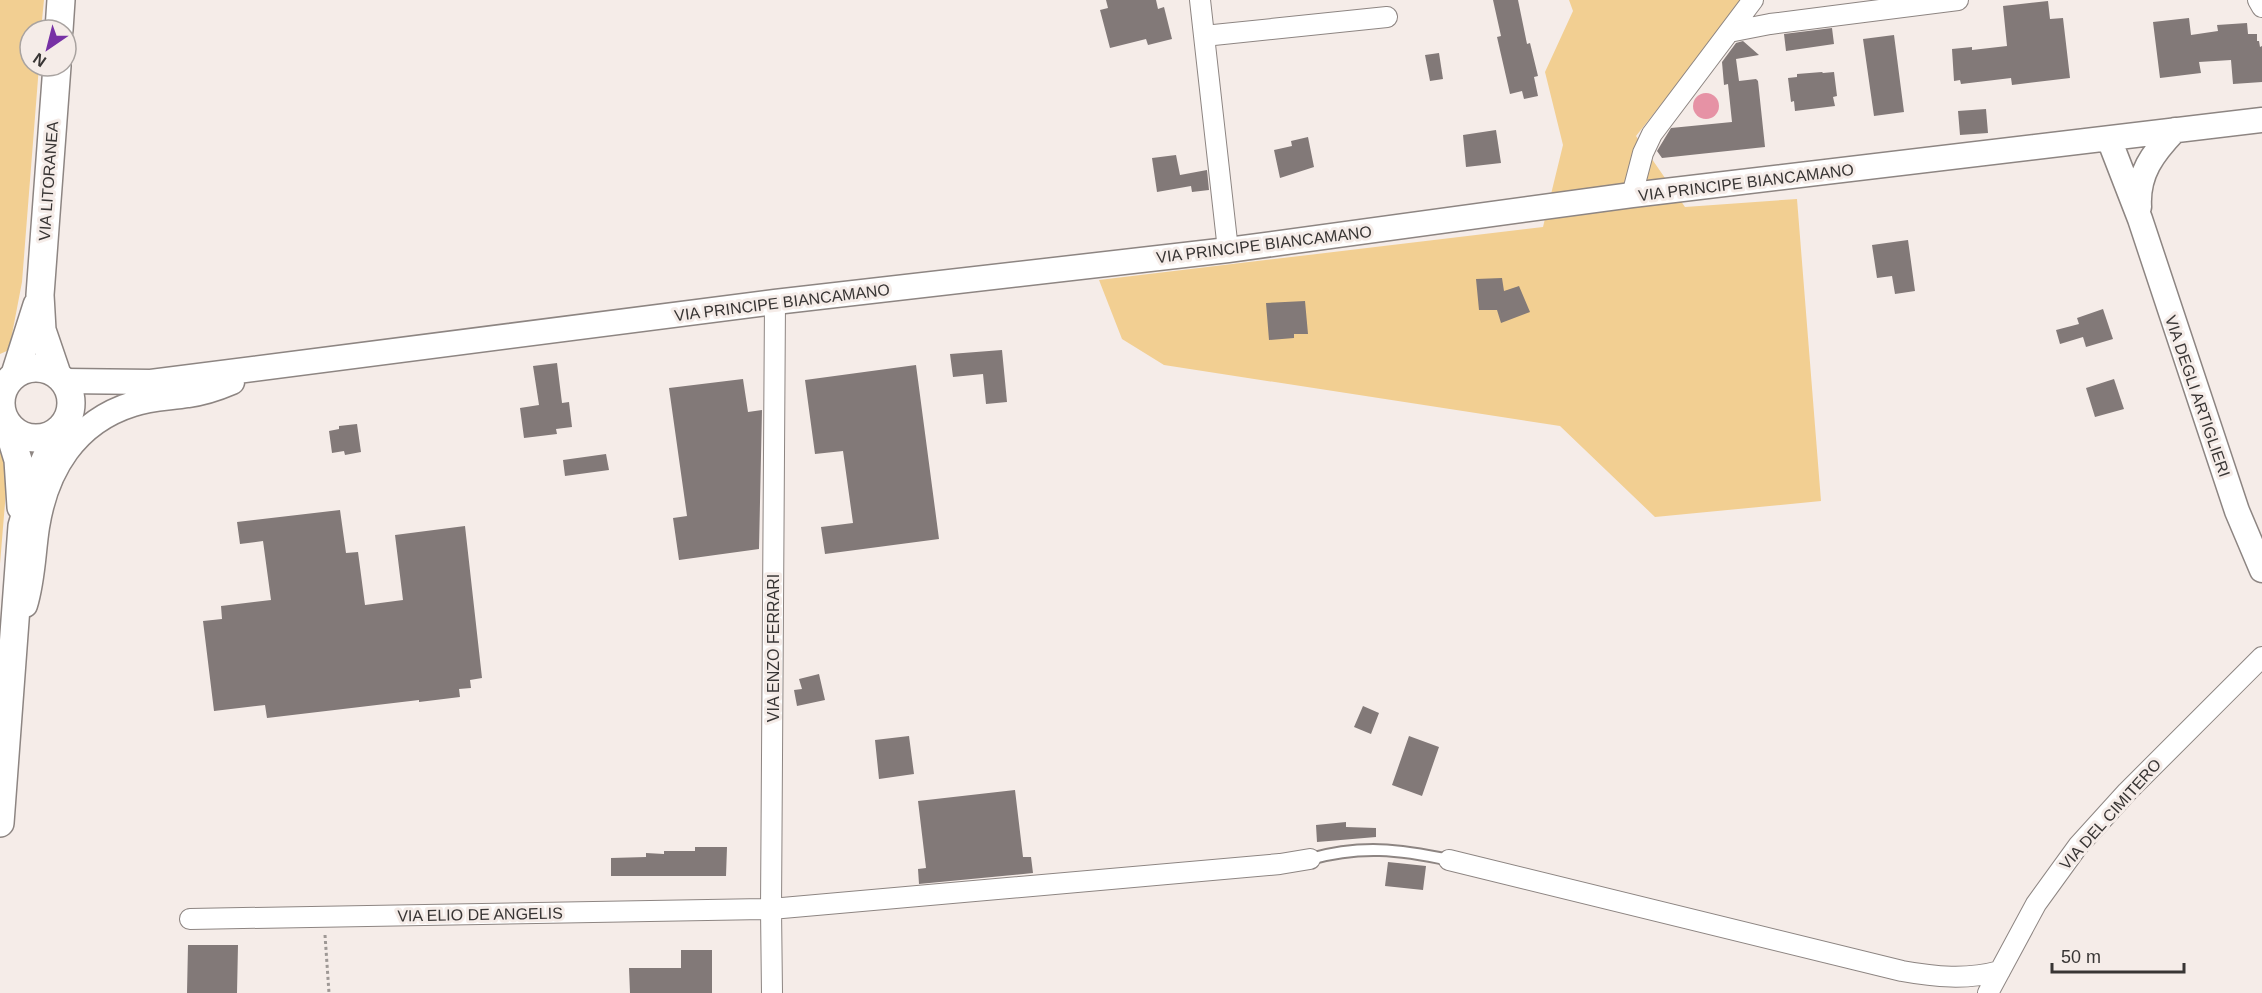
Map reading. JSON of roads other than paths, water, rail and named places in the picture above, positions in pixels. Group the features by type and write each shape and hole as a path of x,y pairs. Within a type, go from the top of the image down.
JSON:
{"main road":[{"path":"60,18 61,0"},
{"name":"VIA LITORANEA","path":"56,78 40,295 42,330 61,378"},
{"name":"VIA LITORANEA","path":"7,381 40,295"},
{"path":"0,824 22,526 18,460 4,423 1,405 2,392 7,381 25,369 35,367 47,369 61,378 70,391 72,402 70,413 31,493 22,526"},
{"path":"4,423 26,437 37,438 48,436 62,427"}],"street":[{"path":"1200,0 1228,250"},
{"path":"1632,195 1640,161 1648,140 1753,0"},
{"path":"1763,0 1770,24"},
{"path":"1729,32 1770,24 1958,0"},
{"path":"2258,0 2262,7"},
{"path":"1204,36 1387,17"},
{"name":"VIA PRINCIPE BIANCAMANO","path":"61,378 151,382 775,302 1228,250 1632,195 2262,120"},
{"name":"VIA DEGLI ARTIGLIERI","path":"2140,219 2139,188 2145,169 2158,148 2175,130"},
{"name":"VIA DEGLI ARTIGLIERI","path":"2109,139 2140,219 2237,511 2262,570"},
{"name":"VIA ENZO FERRARI","path":"772,993 775,302"},
{"name":"VIA PRINCIPE BIANCAMANO","path":"13,638 28,595 37,528 45,490 57,464 76,438 102,418 129,405 208,391 266,368"},
{"name":"VIA PRINCIPE BIANCAMANO","path":"62,427 106,399 151,382"},
{"name":"VIA DEL CIMITERO","path":"1989,993 2039,898 2078,846 2121,798 2262,657"},
{"name":"VIA ELIO DE ANGELIS","path":"190,920 771,909 1280,864 1310,859"},
{"path":"1449,860 1902,971 1957,977 1978,976 2000,971"}],"lane":[{"path":"1310,859 1330,853 1370,849 1449,860"}]}
